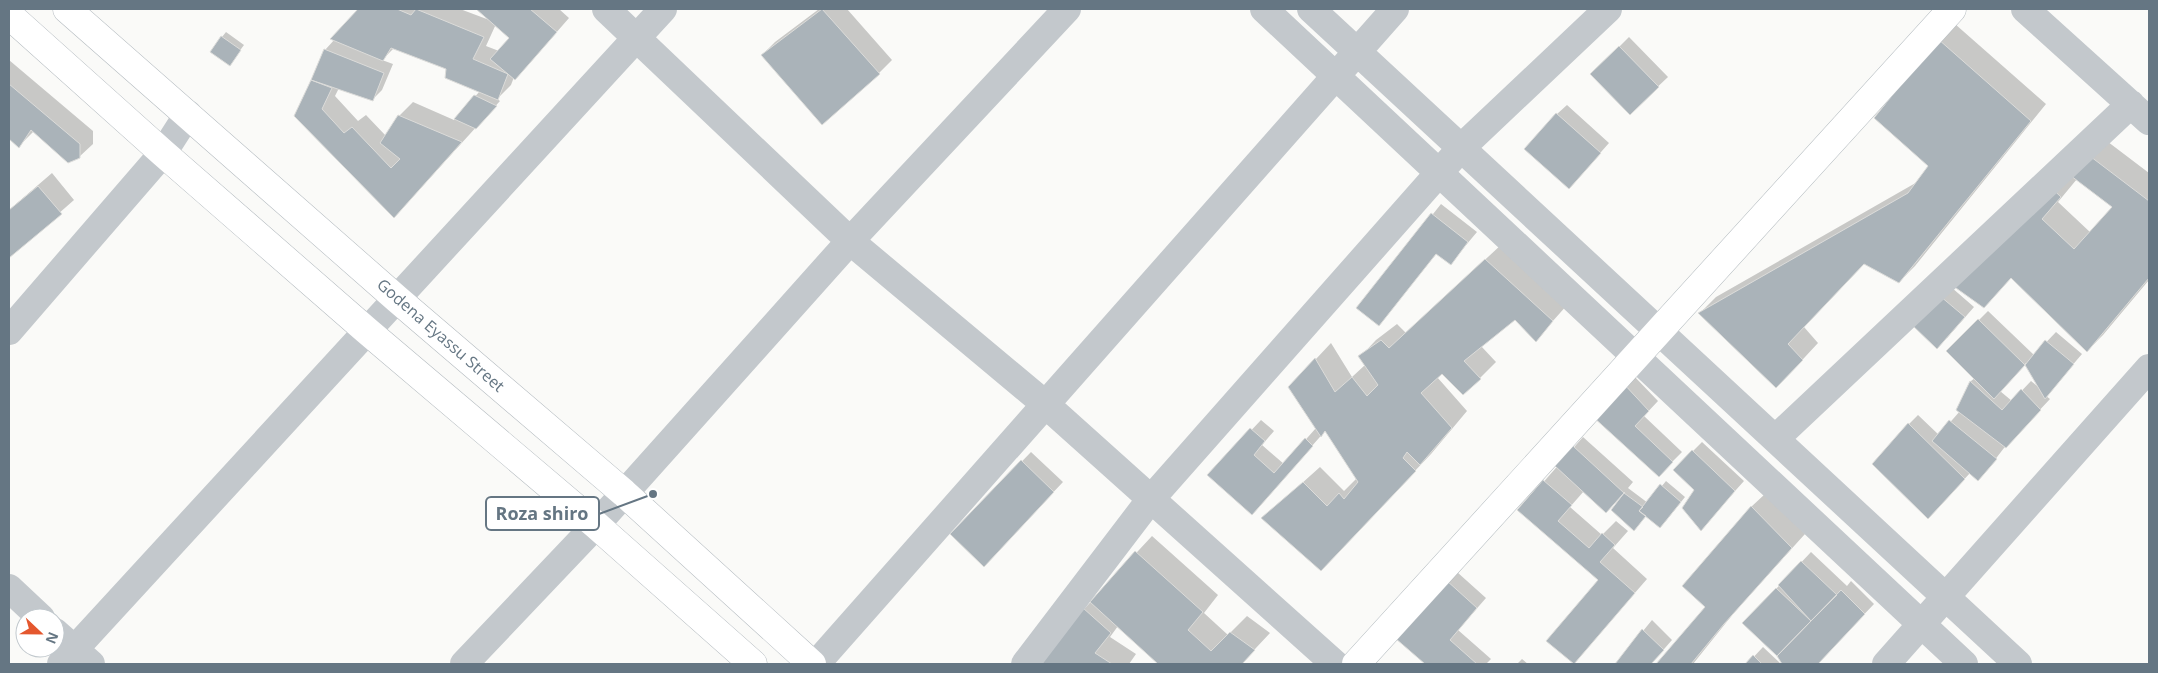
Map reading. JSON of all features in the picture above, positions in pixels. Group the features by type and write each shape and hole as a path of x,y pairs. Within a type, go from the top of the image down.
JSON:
{"street":[{"name":"Godena Eyassu Street","path":"67,9 397,299 624,493 814,664"},
{"path":"606,9 850,241 1045,404 1335,664"},
{"path":"70,652 663,9"},
{"path":"464,664 596,525 850,241 1067,9"},
{"path":"1264,9 1964,664"},
{"path":"1311,9 2018,664"},
{"path":"814,664 1395,9"},
{"path":"1026,664 1150,500 1461,148 1608,9"},
{"path":"1356,664 1952,9"},
{"path":"1775,439 2140,112 2025,9"},
{"path":"9,16 366,330 596,525 752,664"},
{"path":"9,331 163,153 188,114"},
{"path":"1886,664 2149,368"},
{"path":"9,588 30,608"}],"building":[{"path":"358,9 397,9 411,15 416,9 484,37 473,59 508,74 498,100 445,78 446,69 391,48 383,61 330,39"},
{"path":"476,9 530,9 557,32 515,80 490,59 509,38"},
{"path":"822,9 880,74 822,125 761,55"},
{"path":"221,36 241,50 230,66 210,52"},
{"path":"1938,39 2031,121 1899,283 1864,264 1788,344 1803,360 1776,388 1698,313 1908,193 1928,166 1874,118"},
{"path":"1619,46 1659,87 1630,115 1590,74"},
{"path":"324,49 384,73 373,101 311,80"},
{"path":"311,80 332,88 322,109 344,133 352,127 391,168 400,159 380,143 398,115 462,142 394,218 294,116"},
{"path":"9,84 80,144 80,158 68,163 31,130 19,148 9,139"},
{"path":"474,95 497,106 476,129 454,119"},
{"path":"1556,113 1601,153 1569,189 1524,149"},
{"path":"2074,144 2149,201 2149,278 2087,352 2011,278 1984,308 1949,283 2043,180 2061,197 2042,219 2074,249 2112,207 2054,163"},
{"path":"38,186 62,214 9,258 9,210"},
{"path":"1431,213 1468,242 1451,265 1436,254 1379,326 1356,308"},
{"path":"1485,259 1553,321 1536,342 1515,320 1464,361 1481,379 1463,395 1442,374 1421,393 1452,428 1420,465 1407,452 1403,458 1416,471 1321,571 1261,518 1303,482 1327,506 1339,493 1344,499 1358,482 1325,431 1321,437 1288,387 1315,358 1335,392 1352,377 1367,396 1378,385 1358,356 1381,340 1389,348"},
{"path":"1940,296 1965,317 1937,349 1911,324"},
{"path":"1978,319 2025,365 1994,399 1946,351"},
{"path":"2045,340 2074,364 2045,399 2025,365"},
{"path":"1970,381 2002,410 2021,389 2041,410 2006,448 1956,410"},
{"path":"1623,383 1649,411 1635,426 1673,462 1659,477 1591,415"},
{"path":"1949,420 1997,459 1978,481 1932,441"},
{"path":"1908,423 1965,479 1928,519 1872,464"},
{"path":"1250,428 1265,441 1254,455 1274,473 1305,438 1313,446 1252,515 1207,475"},
{"path":"1573,446 1624,493 1606,513 1555,466"},
{"path":"1692,450 1735,491 1701,531 1682,508 1694,490 1673,470"},
{"path":"1021,460 1054,492 984,567 950,534"},
{"path":"1543,480 1572,505 1558,521 1589,548 1602,533 1615,545 1600,562 1635,593 1574,664 1546,641 1598,580 1517,510"},
{"path":"1660,484 1681,502 1660,528 1639,511"},
{"path":"1624,493 1643,507 1639,511 1646,516 1634,531 1611,510"},
{"path":"1751,506 1792,548 1691,664 1656,664 1705,607 1682,586"},
{"path":"1135,551 1203,612 1188,630 1211,651 1230,632 1255,650 1242,664 1158,664 1090,602"},
{"path":"1801,561 1837,595 1811,621 1778,585"},
{"path":"1446,580 1477,608 1450,640 1477,664 1425,664 1395,638"},
{"path":"1776,588 1811,621 1777,656 1742,623"},
{"path":"1841,590 1865,614 1818,664 1782,664 1777,656"},
{"path":"1083,608 1111,633 1095,653 1112,664 1031,664"},
{"path":"1642,629 1664,650 1651,664 1615,664"},
{"path":"1753,655 1762,664 1745,664"}],"place":[{"name":"Roza shiro","path":"653,494"}]}
